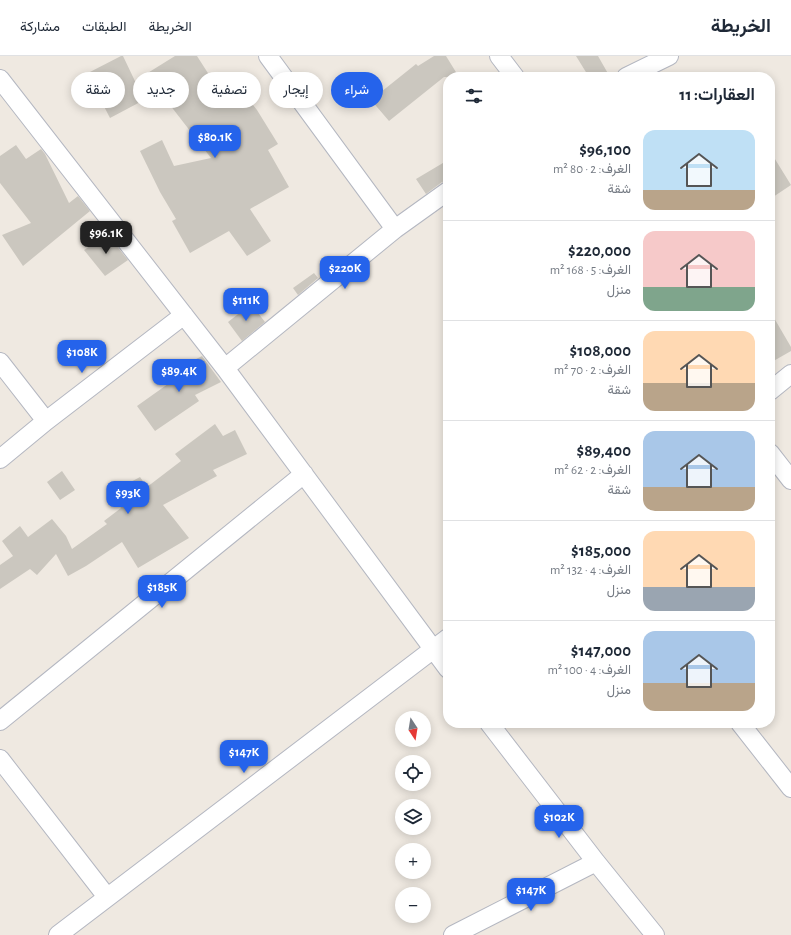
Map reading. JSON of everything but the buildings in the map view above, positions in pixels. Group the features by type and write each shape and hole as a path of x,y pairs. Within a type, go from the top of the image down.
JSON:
{"street":[{"path":"268,56 395,229"},
{"path":"500,56 511,72"},
{"path":"636,72 669,56"},
{"path":"0,79 225,368 443,663"},
{"path":"225,368 395,229 443,195"},
{"path":"0,459 46,421 184,316"},
{"path":"0,362 46,421"},
{"path":"775,387 791,374"},
{"path":"775,459 791,480"},
{"path":"0,721 304,474"},
{"path":"58,935 443,642"},
{"path":"493,728 596,862 655,935"},
{"path":"744,728 791,788"},
{"path":"0,759 107,897"},
{"path":"453,935 596,862"}]}
